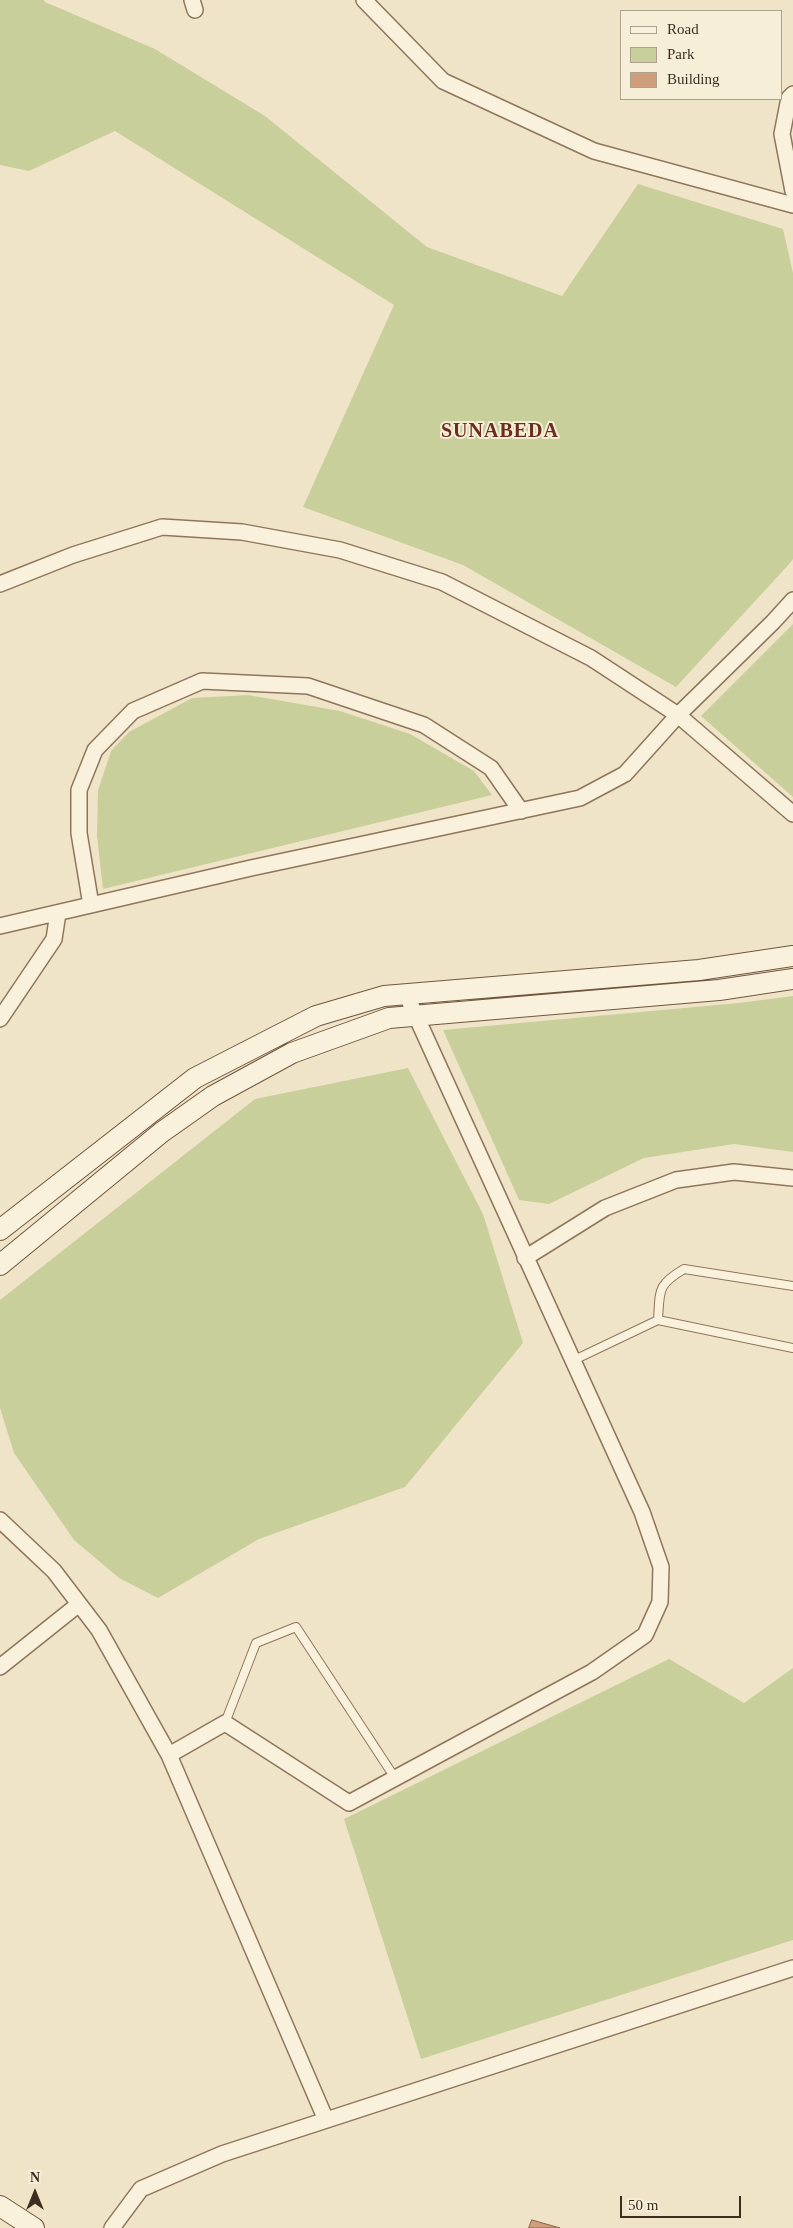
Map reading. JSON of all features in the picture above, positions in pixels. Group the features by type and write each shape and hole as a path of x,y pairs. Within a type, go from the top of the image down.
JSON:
{"street":[{"path":"364,0 443,81 594,152 793,206"},
{"path":"793,94 789,98 782,134 793,191"},
{"path":"0,584 73,555 162,527 242,532 340,550 442,582 591,658 678,714 793,814"},
{"path":"0,926 251,868 580,798 626,774 678,714 773,622 793,600"},
{"path":"90,905 79,833 78,790 95,750 132,711 202,681 308,686 424,726 491,768 521,811"},
{"path":"0,1019 54,939 58,913"},
{"path":"0,1230 195,1078 316,1016 384,996 699,970 793,956"},
{"path":"0,1265 162,1132 213,1096 292,1053 389,1018 719,990 793,979"},
{"path":"169,1755 225,1723 349,1803 592,1672 645,1635 660,1602 661,1567 642,1512 406,994"},
{"path":"525,1258 605,1208 676,1180 734,1172 793,1178"},
{"path":"0,1520 54,1571 99,1630 169,1755 326,2120"},
{"path":"0,1667 79,1604"},
{"path":"112,2228 141,2189 222,2154 793,1968"},
{"path":"0,2206 34,2228"}],"lane":[{"path":"658,1320 660,1288 670,1277 684,1269 793,1286"},
{"path":"572,1361 658,1320 793,1348"},
{"path":"225,1723 256,1643 296,1627 395,1778"}],"green space":[{"path":"0,0 44,0 155,49 265,116 427,247 562,296 638,184 783,229 793,273 793,559 791,562 676,687 463,565 303,507 394,305 115,131 29,171 0,165"},
{"path":"793,624 793,797 701,716"},
{"path":"248,695 340,711 410,734 474,771 492,795 103,889 97,836 98,790 111,751 129,732 192,698"},
{"path":"793,996 793,1152 734,1144 644,1158 549,1204 519,1200 443,1030 739,1003"},
{"path":"408,1068 483,1214 523,1343 405,1487 259,1539 158,1598 119,1578 74,1540 14,1453 0,1408 0,1300 255,1099"},
{"path":"669,1659 744,1703 793,1668 793,1940 421,2059 344,1819"}],"building":[{"path":"532,2220 560,2228 529,2228"}],"district":[{"name":"SUNABEDA","path":"500,432"}]}
